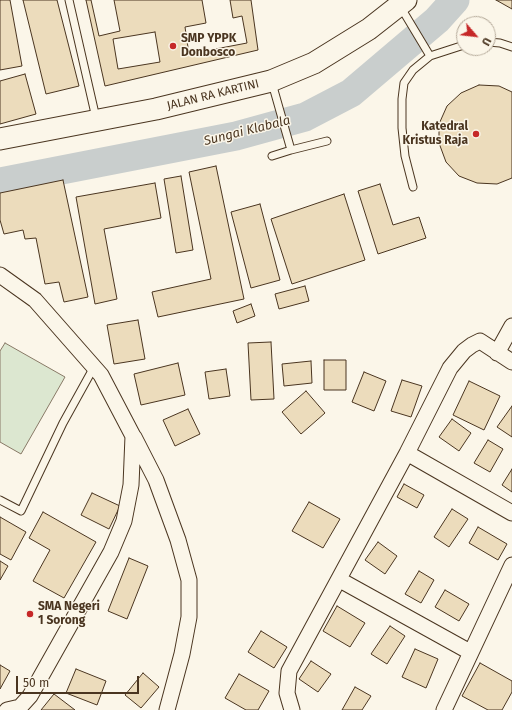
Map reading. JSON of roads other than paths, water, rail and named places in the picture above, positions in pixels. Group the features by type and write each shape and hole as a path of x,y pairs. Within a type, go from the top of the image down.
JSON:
{"street":[{"name":"JALAN RA KARTINI","path":"0,139 156,109 272,81 314,63 404,8"},
{"path":"0,275 35,300 101,375 158,486 178,540 189,580 189,617 182,654 166,710"},
{"path":"497,353 512,326"},
{"path":"292,710 287,693 289,671 340,580 450,368 464,351 480,341 512,362"},
{"path":"8,710 20,707 30,696 111,552 124,520 131,485 133,436"},
{"path":"407,453 512,513"},
{"path":"444,710 512,564"},
{"path":"340,580 470,652"}],"lane":[{"path":"69,0 97,120"},
{"path":"404,8 430,56"},
{"path":"496,42 512,47"},
{"path":"413,187 405,156 402,128 402,99 404,83 413,70 430,56 456,48"},
{"path":"272,81 291,150"},
{"path":"272,156 327,141"},
{"path":"0,500 21,511 63,423 94,367"}],"waterway":[{"name":"Sungai Klabala","path":"0,182 236,136 305,117 351,93 437,20 455,0"}],"place":[{"name":"SMP YPPK Donbosco","path":"173,46"},
{"name":"Katedral Kristus Raja","path":"476,134"},
{"name":"SMA Negeri 1 Sorong","path":"30,614"}]}
